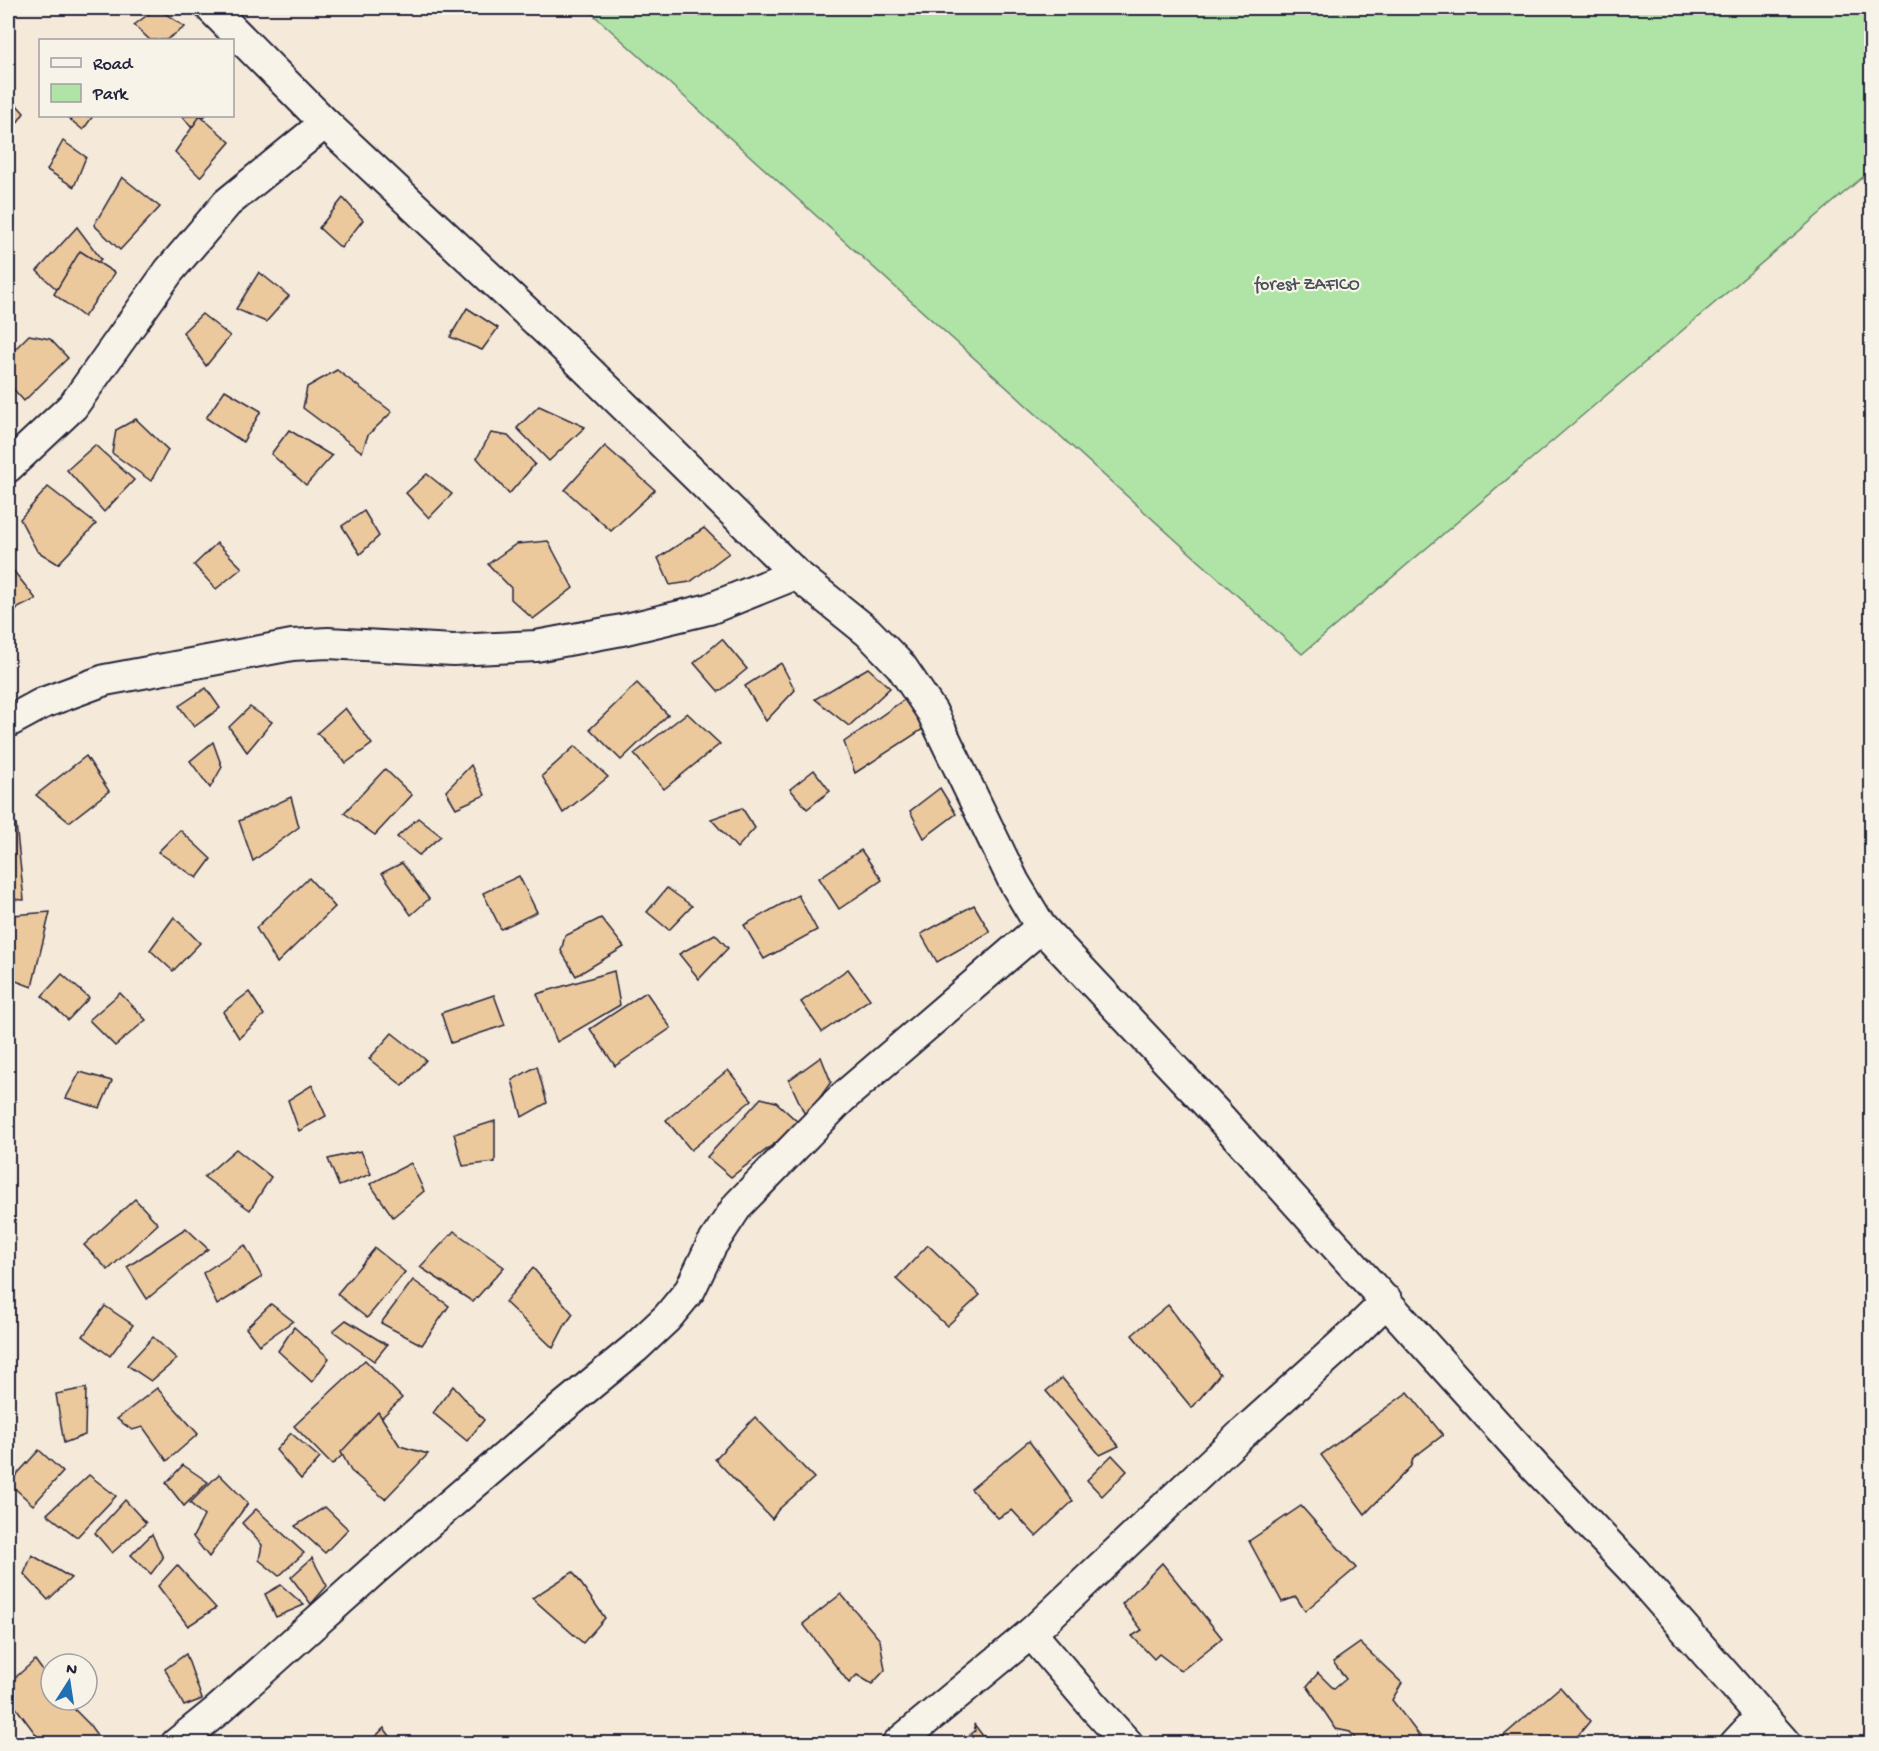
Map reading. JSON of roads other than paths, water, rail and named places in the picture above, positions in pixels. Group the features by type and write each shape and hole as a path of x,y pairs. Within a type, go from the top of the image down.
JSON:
{"street":[{"path":"211,8 325,123 564,347 796,574 868,632 902,666 932,712 1014,882 1041,927 1387,1301 1535,1467 1634,1571 1786,1743"},
{"path":"8,467 73,406 169,271 227,203 325,123"},
{"path":"8,722 43,703 105,680 292,645 327,643 453,650 536,646 622,630 709,609 796,574"},
{"path":"176,1743 218,1710 374,1570 659,1326 690,1290 711,1246 738,1205 842,1098 1041,927"},
{"path":"897,1743 1031,1633 1387,1301"},
{"path":"1031,1633 1128,1743"},
{"path":"1735,1743 1761,1716"}],"park label":[{"name":"forest ZAFICO","path":"1307,285"}]}
